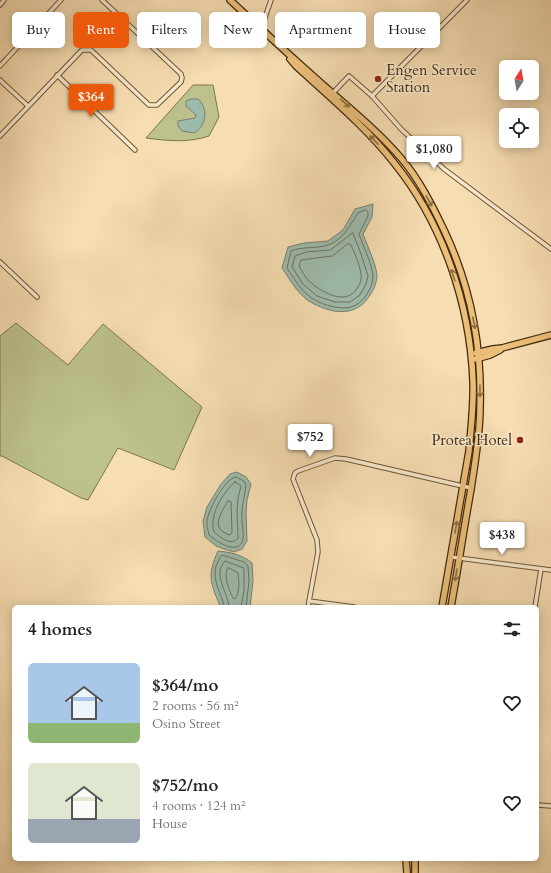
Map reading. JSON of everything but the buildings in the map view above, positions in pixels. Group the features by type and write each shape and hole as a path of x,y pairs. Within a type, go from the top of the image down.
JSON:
{"main road":[{"path":"230,0 243,12"},
{"path":"267,35 331,95 377,142 396,165 432,224 452,270 460,297 471,357 473,382 471,428 463,487 442,605"},
{"path":"331,95 357,114 388,144 419,183 440,221 458,265 473,318 479,355 481,387 478,445 451,605"},
{"path":"471,357 490,355 502,348 551,335"},
{"path":"406,861 407,873"},
{"path":"415,861 415,873"}],"street":[{"path":"0,5 4,0"},
{"path":"0,66 61,0"},
{"path":"0,136 79,52 87,49 92,50 149,105 157,105 180,82 182,78 181,74 102,0"},
{"path":"267,12 271,0"},
{"path":"372,96 467,0"},
{"path":"57,76 135,150"},
{"path":"331,95 349,76 372,96 400,129 444,168 551,249"},
{"path":"0,80 28,106"},
{"path":"0,262 37,297"},
{"path":"308,605 318,552 318,540 293,479 293,476 298,471 335,458 346,459 471,488"},
{"path":"451,557 551,570"},
{"path":"535,605 540,569"},
{"path":"309,601 339,605"},
{"path":"539,805 551,806"}],"green space":[{"path":"193,85 213,85 219,117 209,136 194,140 178,141 146,138"},
{"path":"16,323 68,365 103,324 202,407 174,470 118,448 88,500 81,498 0,456 0,336"}],"water":[{"path":"198,99 205,112 205,117 201,126 194,133 182,131 178,126 178,121 195,118 196,115 186,106 186,101"},
{"path":"373,204 372,217 363,234 377,275 375,285 370,295 359,307 345,312 329,310 309,301 296,288 282,268 288,247 304,243 328,241 343,230 355,209"},
{"path":"237,472 246,477 251,484 247,500 246,513 247,541 242,549 234,552 216,546 205,537 203,521 207,507 221,484 230,474"},
{"path":"218,551 236,554 252,563 253,581 250,605 220,605 211,578 212,567"}],"place":[{"name":"Engen Service Station","path":"378,79"},
{"name":"Protea Hotel","path":"520,440"}]}
